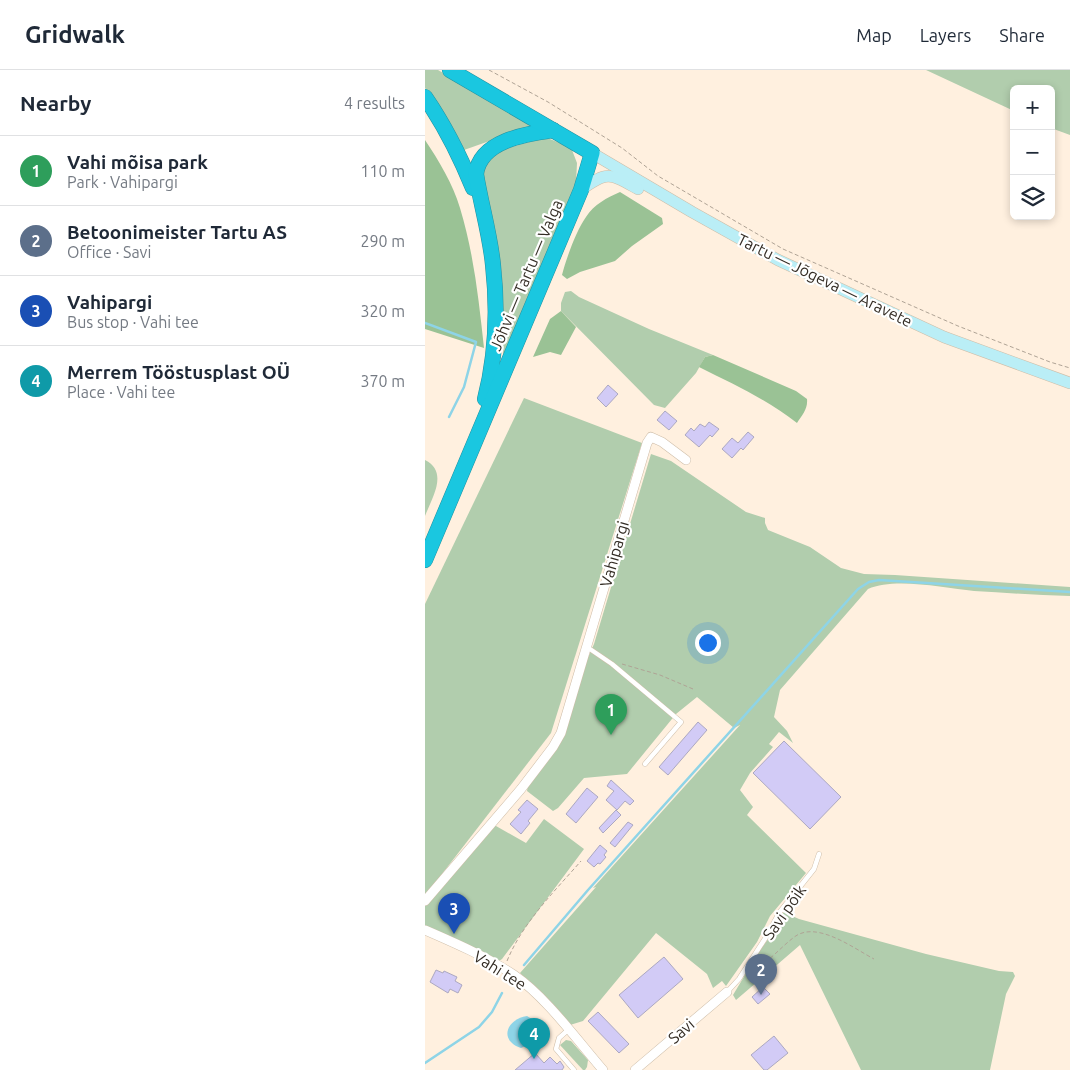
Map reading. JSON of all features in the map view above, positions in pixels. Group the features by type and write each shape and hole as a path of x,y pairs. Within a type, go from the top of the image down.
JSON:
{"highway":[{"path":"450,70 592,153"},
{"path":"425,97 459,153 473,187 487,230"},
{"path":"466,462 482,410 493,357 495,324 493,265 476,174 477,164 492,147 534,132 553,130"},
{"name":"Jõhvi — Tartu — Valga","path":"425,560 581,190 592,153"}],"main road":[{"name":"Tartu — Jõgeva — Aravete","path":"592,153 778,260 944,337 1070,383"},
{"path":"581,190 596,179 613,176 677,211 692,212"}],"street":[{"name":"Vahipargi","path":"425,901 521,789 561,733 647,443 651,437 662,442 687,460"},
{"name":"Vahi tee","path":"425,930 505,970 532,989 569,1030 597,1068"},
{"name":"Savi","path":"635,1070 727,992"}],"lane":[{"path":"587,647 612,664 681,722 645,764"},
{"name":"Savi põik","path":"727,992 744,972 779,913 815,869 819,854"},
{"path":"569,1030 559,1038 556,1049 574,1070"}],"path":[{"path":"489,70 549,102 621,148 658,176 783,249 958,326 1070,368"},
{"path":"612,664 642,669 693,689"},
{"path":"505,970 511,950 537,911 581,861"},
{"path":"744,972 756,968 776,954 795,936 809,930 829,934 874,958"}],"green space":[{"path":"425,70 438,70 523,120 529,124 529,127 464,150 425,88"},
{"path":"926,70 1070,70 1070,135 1055,129 1055,85 1010,85 1010,109"},
{"path":"540,139 550,139 572,150 577,163 576,183 538,278 503,355 502,277 481,174 494,152"},
{"path":"425,140 454,190 465,225 478,296 484,348 425,329"},
{"path":"620,192 662,218 663,224 632,246 615,261 580,272 567,279 562,275 566,261 579,229 589,212 606,199"},
{"path":"571,291 579,297 649,329 713,355 705,357 696,373 665,408 654,405 561,311 561,303 565,292"},
{"path":"561,311 576,327 561,355 550,352 533,357 550,319"},
{"path":"713,355 796,391 807,399 803,415 797,423 762,400 699,367 705,357"},
{"path":"524,398 642,443 551,733 425,896 425,604"},
{"path":"651,454 671,461 746,512 765,518 768,530 810,547 841,568 864,574 1070,587 1070,596 974,591 905,584 892,584 868,589 780,690 774,717 787,731 793,743 779,732 769,744 773,747 750,773 740,790 753,807 747,815 806,873 770,916 757,942 726,986 722,981 713,988 707,974 656,933 583,1021 570,1025 520,973 596,887 593,888 740,725 734,728 697,697 676,714 627,774 584,778 558,808 553,811 527,791 528,785 559,745 586,662 594,644"},
{"path":"425,460 436,471 437,486 425,516"},
{"path":"544,819 584,849 502,959 499,961 425,926 425,905 493,826 526,843"},
{"path":"786,910 790,915 799,919 926,954 999,971 1013,972 1015,976 1006,994 990,1070 861,1070 800,945 736,1000 733,995 760,950 779,925"},
{"path":"566,1040 571,1041 588,1060 585,1070 560,1045"}],"water":[{"path":"527,1016 540,1024 540,1029 535,1039 521,1048 509,1040 508,1030 514,1021"}],"building":[{"path":"608,385 618,394 606,407 597,398"},
{"path":"665,411 677,421 669,430 657,420"},
{"path":"709,422 719,429 712,437 710,435 699,447 685,435 691,428 694,431 700,424 705,427"},
{"path":"748,432 754,437 743,450 741,448 732,458 722,449 732,438 738,443"},
{"path":"698,722 707,730 668,775 659,767"},
{"path":"784,741 841,797 810,829 753,773"},
{"path":"611,780 634,801 630,805 625,801 617,810 606,800 614,791 607,786"},
{"path":"587,788 598,797 576,823 566,814"},
{"path":"527,800 538,809 528,821 530,823 521,834 510,824 521,812 518,810"},
{"path":"616,810 621,815 603,833 599,828"},
{"path":"628,822 633,825 615,847 610,843"},
{"path":"600,845 607,851 604,855 606,857 600,864 598,863 594,867 587,861"},
{"path":"664,957 683,979 638,1018 619,995"},
{"path":"436,970 443,973 444,971 457,977 455,981 462,985 458,993 450,989 448,993 430,982"},
{"path":"763,987 770,994 758,1004 752,997"},
{"path":"598,1012 629,1044 619,1053 588,1021"},
{"path":"774,1036 788,1053 767,1070 764,1070 751,1055"},
{"path":"535,1053 544,1063 550,1057 557,1064 560,1061 564,1067 562,1070 515,1070"}],"waterway":[{"path":"425,323 476,342 464,387 449,417"},
{"path":"524,965 588,890 858,589 869,582 879,580 1070,592"},
{"path":"425,1063 479,1027 492,1012 502,993"}],"place":[{"name":"Vahi mõisa park","path":"611,735"},
{"name":"Vahipargi","path":"454,934"},
{"name":"Betoonimeister Tartu AS","path":"761,995"},
{"name":"Merrem Tööstusplast OÜ","path":"534,1059"}]}
